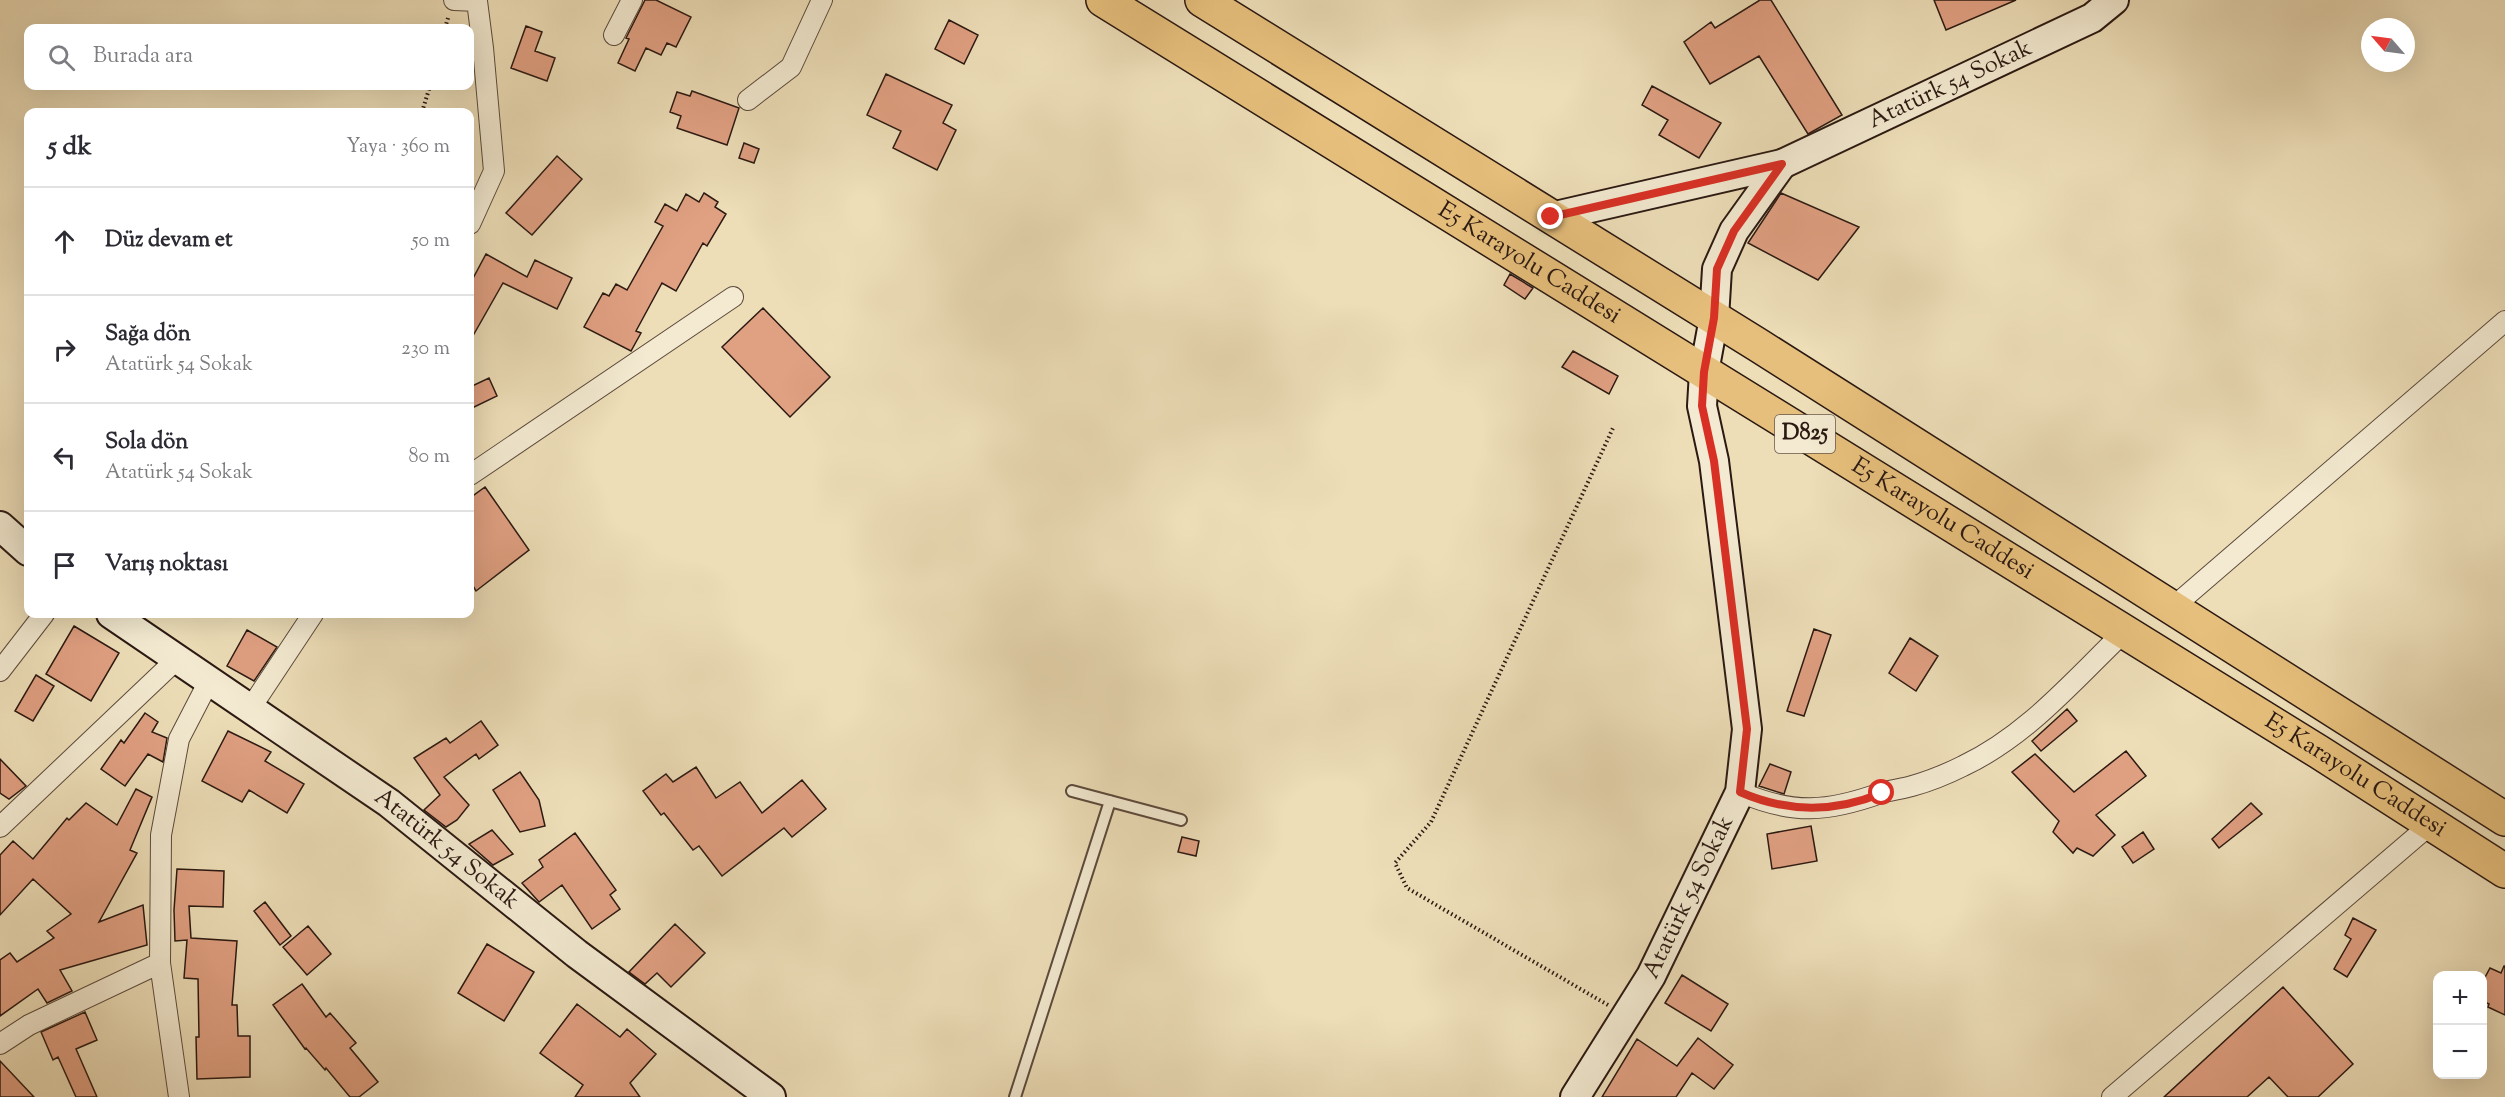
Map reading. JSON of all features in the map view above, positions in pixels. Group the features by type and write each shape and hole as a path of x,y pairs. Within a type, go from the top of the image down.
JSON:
{"highway":[{"name":"E5 Karayolu Caddesi","path":"1103,0 2124,632 2505,871"},
{"name":"E5 Karayolu Caddesi","path":"1202,0 1714,318 2505,819"}],"street":[{"path":"454,0 477,2 483,48 494,171 474,215"},
{"path":"614,35 632,0"},
{"path":"748,100 791,68 822,0"},
{"name":"Atatürk 54 Sokak","path":"1551,217 1782,164 2092,18 2114,0"},
{"name":"Atatürk 54 Sokak","path":"1575,1097 1651,976 1740,792 1747,729 1714,461 1702,406 1704,372 1714,318 1717,269 1734,231 1782,164"},
{"path":"474,472 733,297"},
{"path":"2172,608 2505,321"},
{"path":"0,526 24,547"},
{"path":"0,671 41,618"},
{"name":"Atatürk 54 Sokak","path":"117,618 389,803 577,954 771,1097"},
{"path":"250,709 310,618"},
{"path":"1740,792 1787,807 1824,808 1854,803 1938,777 1990,752 2027,726 2124,632"},
{"path":"0,827 177,659"},
{"path":"179,1097 160,963 161,835 179,739 209,681"},
{"path":"2112,1097 2431,824"},
{"path":"0,1044 29,1025 160,963"}],"lane":[{"path":"1072,791 1181,820"},
{"path":"1014,1097 1110,801"}],"path":[{"path":"423,108 429,90"},
{"path":"1613,428 1431,822 1395,862 1407,888 1605,1001 1622,1022"}],"building":[{"path":"645,0 656,0 691,17 676,47 667,43 661,55 646,48 635,71 618,63 629,39 626,38"},
{"path":"1760,0 1771,0 1842,115 1808,134 1759,56 1710,84 1684,42 1711,22 1715,28"},
{"path":"1934,0 2016,0 1946,30"},
{"path":"949,20 978,35 964,64 935,49"},
{"path":"526,26 542,32 535,51 555,58 547,81 511,68"},
{"path":"886,74 952,105 943,123 956,130 937,170 893,148 901,131 867,115"},
{"path":"1652,86 1721,123 1699,158 1659,135 1668,120 1642,105"},
{"path":"692,91 739,108 727,145 677,128 681,116 670,112 677,92 690,96"},
{"path":"744,143 759,149 754,163 739,158"},
{"path":"557,156 582,179 532,235 506,213"},
{"path":"704,193 718,202 715,207 726,214 707,246 703,243 676,291 662,283 636,331 641,333 631,351 584,327 603,293 609,296 616,284 627,290 663,226 655,222 665,204 677,211 686,194 699,202"},
{"path":"1781,193 1859,227 1818,280 1748,243"},
{"path":"486,254 527,277 535,260 572,278 557,309 503,283 474,334 474,276"},
{"path":"1510,274 1533,288 1525,299 1504,285"},
{"path":"763,308 830,377 790,417 722,347"},
{"path":"1573,351 1618,376 1609,394 1562,367"},
{"path":"489,378 497,396 474,407 474,385"},
{"path":"485,487 529,550 476,591 474,588 474,495"},
{"path":"74,626 119,653 91,701 46,674"},
{"path":"1814,629 1831,635 1804,716 1787,711"},
{"path":"247,630 277,647 254,681 227,666"},
{"path":"1910,638 1938,656 1916,691 1889,673"},
{"path":"36,675 54,686 33,721 15,711"},
{"path":"2067,709 2077,721 2041,751 2032,741"},
{"path":"145,713 158,722 152,732 167,738 163,762 148,754 125,786 101,769 121,740 124,743"},
{"path":"481,721 498,745 479,759 476,754 444,777 469,805 457,820 446,827 424,810 440,795 414,758 446,738 450,743"},
{"path":"228,731 271,752 265,761 304,784 287,813 249,790 242,802 202,781"},
{"path":"2126,751 2146,776 2096,815 2115,835 2093,856 2077,848 2073,853 2053,832 2059,821 2012,772 2035,754 2074,792"},
{"path":"0,759 26,786 9,799 0,793"},
{"path":"1770,764 1791,772 1784,794 1759,786"},
{"path":"696,767 716,798 740,782 762,813 802,780 826,809 792,837 784,828 722,876 699,846 693,850 643,791 666,774 673,782"},
{"path":"520,772 539,800 545,826 520,832 493,790"},
{"path":"136,789 152,797 130,850 137,853 99,922 143,905 147,945 60,970 72,991 47,1003 38,989 0,1016 0,960 10,953 17,962 54,938 47,931 71,914 33,879 0,915 0,855 13,841 33,859 67,818 69,820 86,803 117,825"},
{"path":"2251,803 2262,814 2219,848 2212,839"},
{"path":"1811,826 1817,861 1772,869 1767,834"},
{"path":"492,830 513,854 493,865 469,844"},
{"path":"2143,832 2154,849 2133,863 2122,847"},
{"path":"575,833 616,890 610,895 620,909 592,929 562,885 539,902 522,883 543,867 539,860"},
{"path":"1182,837 1199,841 1196,856 1178,852"},
{"path":"177,869 224,871 223,907 189,906 191,938 237,941 232,1005 237,1005 238,1036 250,1036 250,1077 197,1079 198,979 184,978 187,940 175,941 174,910"},
{"path":"265,902 291,936 280,945 254,911"},
{"path":"2353,918 2376,930 2347,977 2334,969 2351,939 2345,935"},
{"path":"675,924 705,953 671,987 657,973 645,984 629,972"},
{"path":"308,926 331,954 307,975 283,947"},
{"path":"487,944 534,972 504,1021 458,993"},
{"path":"2505,966 2505,1015 2488,1007 2487,1003 2487,974 2490,968 2501,973"},
{"path":"1682,975 1728,1004 1711,1031 1665,1003"},
{"path":"302,984 326,1017 330,1013 356,1043 350,1048 378,1082 359,1097 350,1097 326,1068 325,1070 305,1049 273,1005"},
{"path":"2283,987 2353,1064 2318,1097 2288,1097 2269,1077 2247,1097 2164,1097"},
{"path":"577,1004 620,1037 627,1029 656,1054 630,1083 640,1097 575,1097 583,1085 540,1053"},
{"path":"85,1012 97,1040 76,1049 97,1097 76,1097 58,1057 53,1060 41,1032"},
{"path":"1698,1038 1733,1065 1714,1089 1692,1073 1676,1097 1602,1097 1637,1039 1677,1066"},
{"path":"0,1061 34,1097 0,1097"}],"route":[{"path":"1551,217 1782,164 1734,231 1717,269 1714,318 1704,372 1702,406 1714,461 1747,729 1740,792 1771,804 1804,809 1844,806 1882,793"}]}
